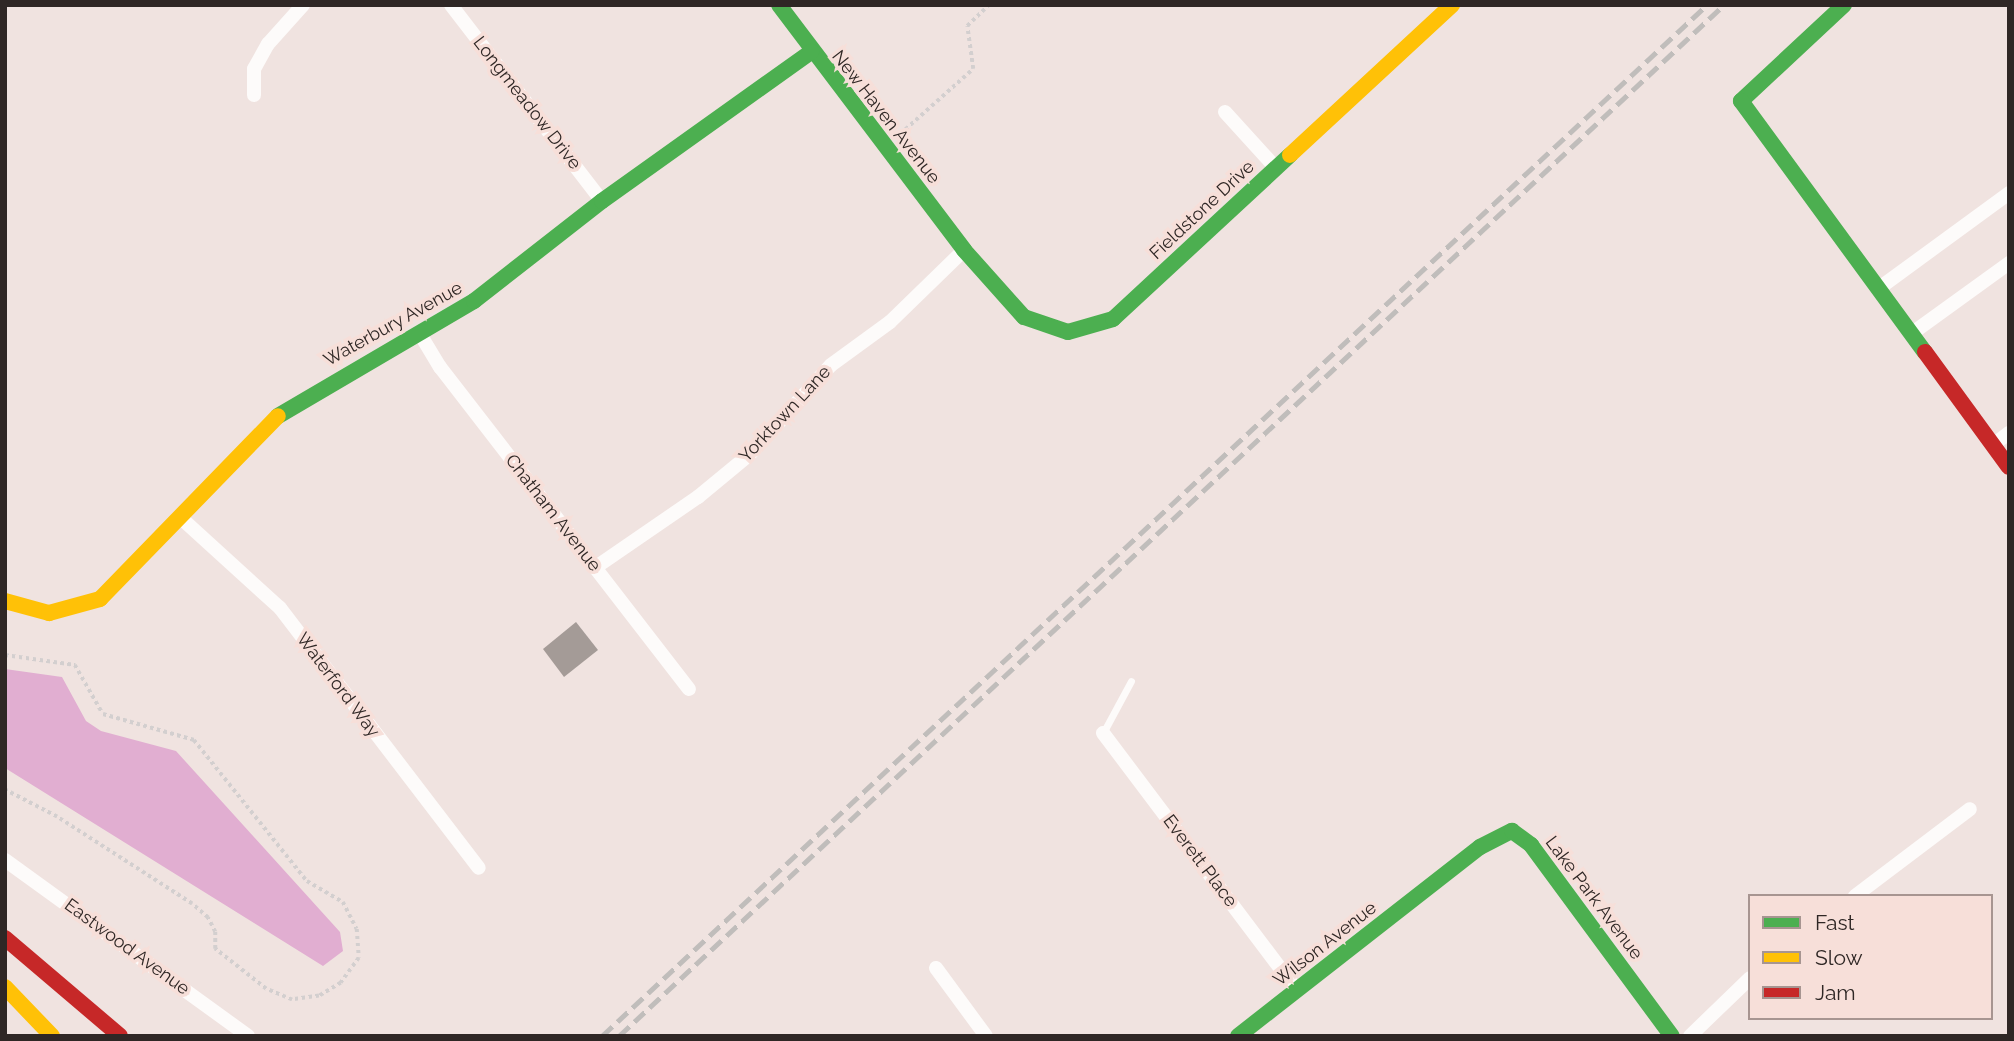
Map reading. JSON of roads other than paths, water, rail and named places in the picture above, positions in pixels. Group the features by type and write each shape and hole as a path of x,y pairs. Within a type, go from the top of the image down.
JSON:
{"street":[{"path":"254,95 254,69 268,44 303,5"},
{"name":"Longmeadow Drive","path":"451,5 602,201"},
{"name":"New Haven Avenue","path":"779,5 811,52 964,250"},
{"name":"Fieldstone Drive","path":"964,250 1024,317 1069,332 1113,319 1451,5"},
{"path":"1844,5 1741,101 2009,467"},
{"name":"Waterbury Avenue","path":"5,601 49,613 88,605 116,587 280,414 358,365 420,334 474,301 602,201 811,52"},
{"path":"1225,112 1276,168"},
{"path":"1878,289 2009,192"},
{"name":"Yorktown Lane","path":"596,567 698,497 750,454 831,365 890,322 964,250"},
{"path":"1911,334 2009,263"},
{"name":"Chatham Avenue","path":"420,334 440,367 689,689"},
{"path":"1993,445 2009,433"},
{"name":"Waterford Way","path":"181,518 280,608 479,868"},
{"name":"Everett Place","path":"1103,733 1297,990"},
{"path":"1858,894 1970,809"},
{"name":"Lake Park Avenue","path":"1434,883 1503,832 1521,835 1672,1036"},
{"name":"Eastwood Avenue","path":"5,860 247,1036"},
{"name":"Wilson Avenue","path":"1238,1036 1434,883"},
{"path":"5,938 120,1036"},
{"path":"936,968 986,1036"},
{"path":"1690,1036 1748,980"},
{"path":"5,987 52,1036"}],"lane":[{"path":"1103,733 1131,681"}],"railway":[{"path":"602,1036 1707,5"},
{"path":"619,1036 1724,5"}]}
